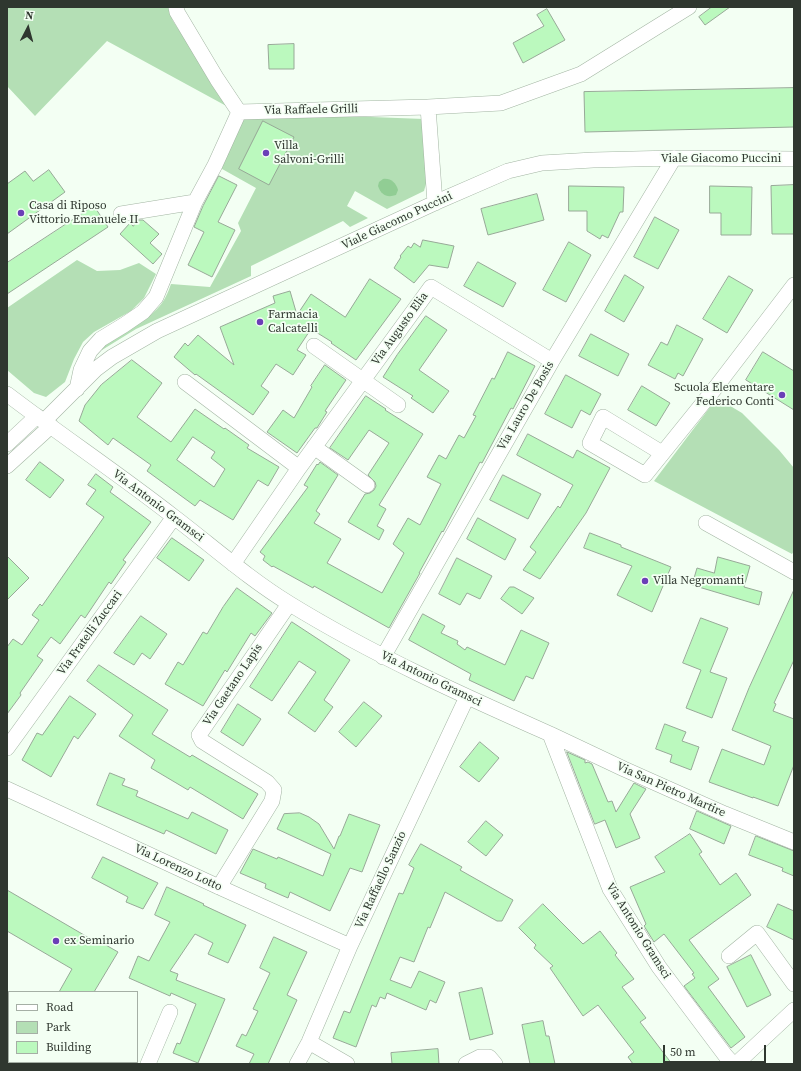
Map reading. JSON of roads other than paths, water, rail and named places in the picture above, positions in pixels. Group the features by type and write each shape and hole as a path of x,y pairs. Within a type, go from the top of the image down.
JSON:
{"street":[{"path":"77,390 81,370 90,351 101,338 143,312 156,297 195,202 215,164 239,112 209,66 177,12 176,7"},
{"name":"Via Raffaele Grilli","path":"239,112 501,104 581,74 689,7"},
{"path":"428,107 435,203"},
{"name":"Viale Giacomo Puccini","path":"44,421 77,390 96,369 112,357 157,331 435,203 508,172 542,163 674,158 794,159"},
{"name":"Via Lauro De Bosis","path":"383,657 552,361 674,158"},
{"path":"121,214 195,202"},
{"path":"662,453 603,416 590,443 645,475 716,387 794,285"},
{"name":"Via Augusto Elia","path":"233,564 299,468 430,287 552,361"},
{"path":"314,346 398,405"},
{"path":"186,382 299,468"},
{"name":"Via Antonio Gramsci","path":"7,394 174,517 233,564 289,604 383,657 550,734 610,889 659,967 733,1064"},
{"path":"7,444 44,421"},
{"path":"7,466 44,421"},
{"path":"314,448 367,485"},
{"name":"Via Fratelli Zuccari","path":"7,748 174,517"},
{"path":"706,523 794,572"},
{"name":"Via Gaetano Lapis","path":"219,887 272,801 274,790 267,782 202,741 199,735 289,604"},
{"name":"Via Raffaello Sanzio","path":"298,1064 350,946 467,697"},
{"name":"Via San Pietro Martire","path":"550,734 725,814 794,840"},
{"name":"Via Lorenzo Lotto","path":"7,789 350,946"},
{"path":"729,956 757,933 794,984"},
{"path":"736,1064 794,1010"},
{"path":"148,1064 170,1012"},
{"path":"309,1042 347,1064"},
{"path":"466,1064 480,1057 489,1057 495,1064"}],"place":[{"name":"Villa Salvoni-Grilli","path":"266,153"},
{"name":"Casa di Riposo Vittorio Emanuele II","path":"21,213"},
{"name":"Farmacia Calcatelli","path":"260,322"},
{"name":"Scuola Elementare Federico Conti","path":"782,395"},
{"name":"Villa Negromanti","path":"645,581"},
{"name":"ex Seminario","path":"56,941"}]}
